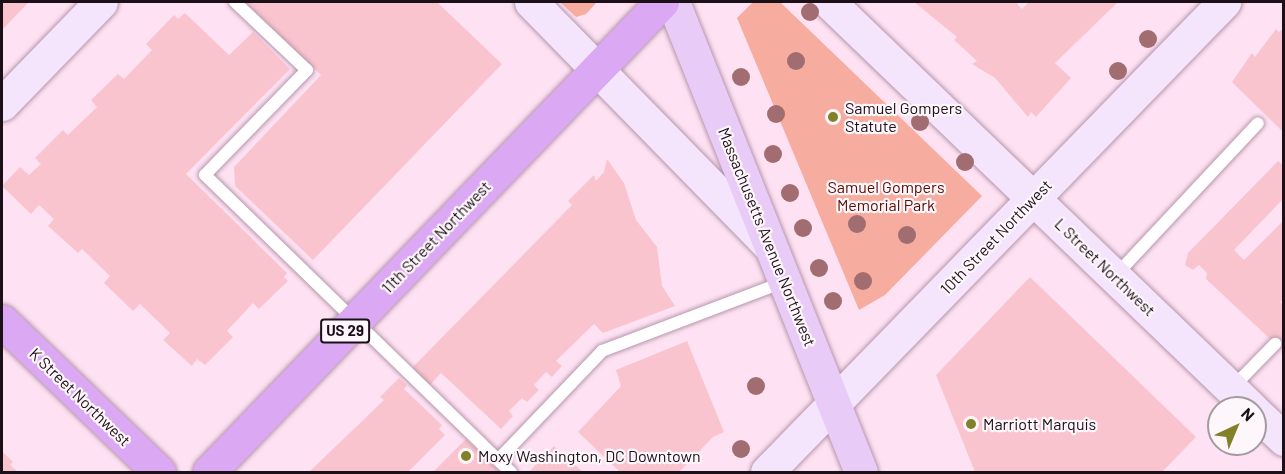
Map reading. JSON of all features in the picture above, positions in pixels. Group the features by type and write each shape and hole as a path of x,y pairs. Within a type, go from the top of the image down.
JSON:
{"highway":[{"name":"11th Street Northwest","path":"209,472 662,2"},
{"name":"K Street Northwest","path":"2,321 159,472"}],"main road":[{"name":"Massachusetts Avenue Northwest","path":"673,2 861,472"}],"street":[{"path":"531,2 768,244"},
{"name":"L Street Northwest","path":"829,2 1239,396"},
{"name":"10th Street Northwest","path":"767,472 1224,2"},
{"path":"2,104 96,3"},
{"path":"1267,423 1284,439"}],"lane":[{"path":"235,2 307,70 205,175 511,472"},
{"path":"1115,277 1258,123"},
{"path":"498,460 602,351 784,282"},
{"path":"1242,396 1275,344"}],"green space":[{"path":"560,2 597,2 586,14 576,17"},
{"name":"Samuel Gompers Memorial Park","path":"753,2 780,2 982,196 885,295 859,310 737,18"}],"building":[{"path":"2,2 29,2 2,30"},
{"path":"245,2 437,2 502,64 313,260 235,186 234,167 321,75"},
{"path":"914,2 1020,2 1017,4 1022,9 1029,2 1118,2 1055,63 1071,78 1036,117 1031,112 1028,117 995,78 972,64 977,61 954,40 957,37"},
{"path":"185,13 229,55 253,32 290,69 186,174 287,273 284,277 288,281 259,309 253,303 227,331 233,337 205,365 197,359 192,366 163,340 170,333 140,304 133,311 104,283 110,276 82,249 78,253 48,226 54,219 39,205 31,214 2,186 20,167 29,175 41,164 35,158 63,130 68,135 97,107 91,100 118,74 124,79 152,50 146,44 174,15 178,19"},
{"path":"1284,28 1284,133 1232,82 1252,53 1255,57 1276,29 1279,32"},
{"path":"607,159 624,183 636,220 657,247 662,286 675,306 603,333 594,324 556,361 562,366 552,377 546,372 534,385 539,390 527,402 522,398 509,411 513,416 501,429 441,373 429,386 411,369 572,205 568,201 594,175 596,181 604,172"},
{"path":"1278,161 1284,166 1284,198 1234,250 1244,260 1284,220 1284,298 1280,302 1284,306 1284,352 1206,279 1207,273 1199,265 1193,270 1185,265 1188,253"},
{"path":"1030,277 1196,437 1162,472 975,472 936,375"},
{"path":"687,341 724,432 713,437 679,472 620,472 578,432 621,386 616,370"},
{"path":"399,378 407,385 404,389 442,425 439,429 445,435 408,472 309,472 384,400 380,397"},
{"name":"Moxy Washington, DC Downtown","path":"466,439 500,472 433,472"},
{"path":"554,446 583,472 529,472"},
{"path":"2,451 13,462 10,465 18,472 2,472"}],"place":[{"name":"Samuel Gompers Statute","path":"833,117"},
{"name":"Marriott Marquis","path":"971,424"},
{"name":"Moxy Washington, DC Downtown","path":"466,456"}]}
